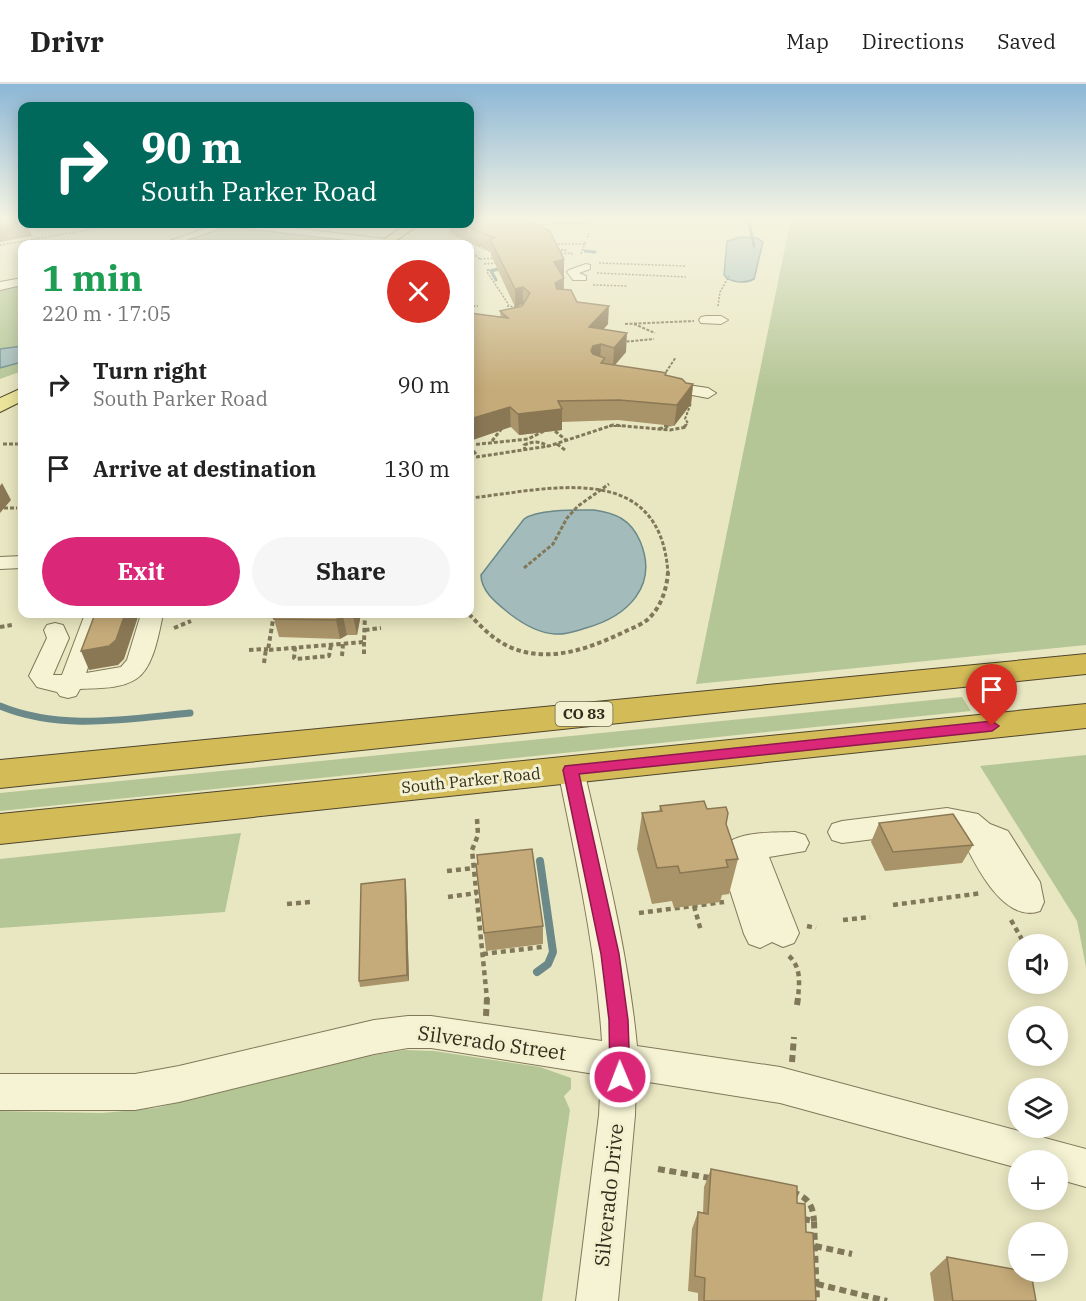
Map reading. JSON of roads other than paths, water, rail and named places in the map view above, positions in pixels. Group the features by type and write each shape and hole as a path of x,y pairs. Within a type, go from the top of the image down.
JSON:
{"highway":[{"name":"CO 83","path":"0,774 1086,664"},
{"name":"South Parker Road","path":"0,829 1086,716"},
{"path":"0,759 82,766"},
{"path":"0,851 24,848 74,822"}],"main road":[{"path":"0,399 18,386"},
{"path":"0,406 18,386"}],"street":[{"path":"0,286 18,283"},
{"path":"700,320 718,314"},
{"path":"641,382 708,393"},
{"path":"0,564 18,562"},
{"path":"69,686 94,618"},
{"path":"56,630 58,638 42,678 52,684 69,686 116,678 129,673 138,662 151,618"},
{"name":"Silverado Drive","path":"571,770 605,926 616,999 620,1062 617,1115 597,1301"},
{"path":"842,832 947,819 968,822 980,832 977,840 1020,911"},
{"path":"775,938 746,848 795,843"},
{"name":"Silverado Street","path":"0,1092 143,1091 374,1037 408,1032 431,1032 719,1075 811,1092 1086,1168"}],"water":[{"path":"724,275 755,275 754,279 742,282 730,280"},
{"path":"18,347 18,363 0,368 0,349"},
{"path":"594,510 622,519 632,528 640,541 645,557 645,572 636,597 627,607 601,623 563,634 555,634 537,630 525,624 491,597 484,587 481,575 524,519 538,513"}],"waterway":[{"path":"493,275 496,280"},
{"path":"0,706 23,714 70,721 118,720 190,713"},
{"path":"537,972 548,964 553,952 540,861"}]}
